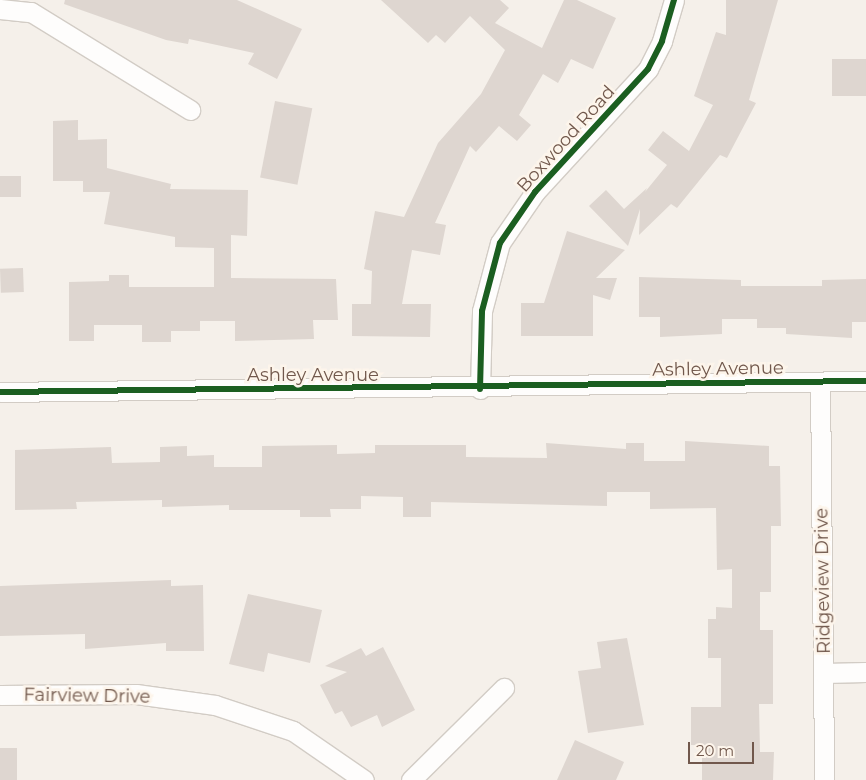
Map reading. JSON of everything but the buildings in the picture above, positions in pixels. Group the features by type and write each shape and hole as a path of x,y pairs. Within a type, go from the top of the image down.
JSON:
{"street":[{"name":"Boxwood Road","path":"480,389 482,311 500,243 535,192 648,69 674,0"},
{"path":"0,9 31,12 190,110"},
{"name":"Ashley Avenue","path":"0,392 480,389 866,381"},
{"name":"Ridgeview Drive","path":"820,382 824,780"},
{"path":"824,673 866,672"},
{"path":"411,780 504,688"},
{"name":"Fairview Drive","path":"0,695 136,694 215,705 293,731 364,780"}],"cycle path":[{"path":"480,389 482,311 500,243 535,192 648,69 662,41 674,0"},
{"path":"0,392 866,381"}]}
